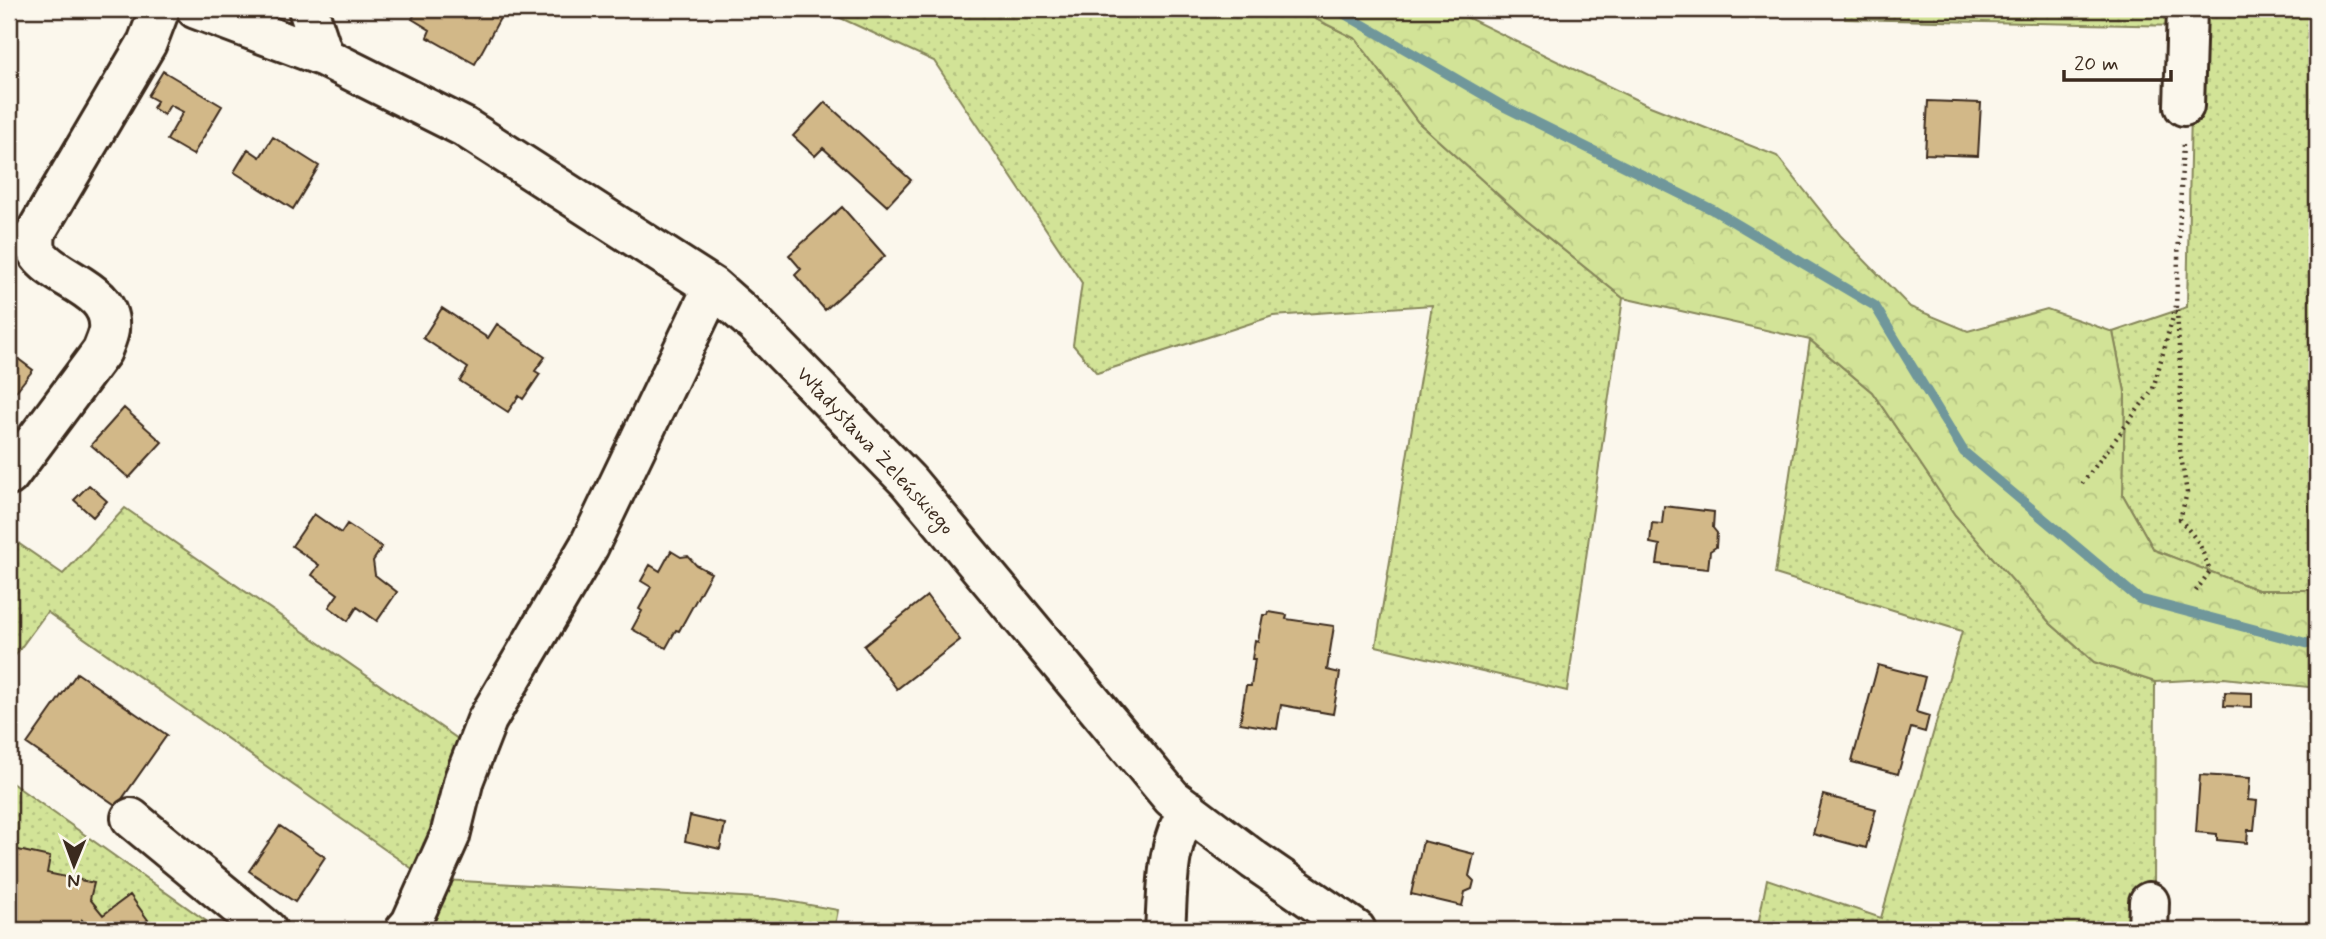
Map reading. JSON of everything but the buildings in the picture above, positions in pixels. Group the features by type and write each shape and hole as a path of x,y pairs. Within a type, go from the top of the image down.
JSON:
{"street":[{"path":"9,476 103,351 109,330 107,312 98,298 39,257 35,244 36,232 147,43 160,9"},
{"name":"Władysława Żeleńskiego","path":"196,9 324,57 464,127 713,287 755,324 908,481 1172,798 1254,860 1356,930"},
{"path":"308,9 324,57"},
{"path":"2184,106 2187,9"},
{"path":"405,930 411,923 450,836 464,779 487,720 589,546 713,287"},
{"path":"1165,930 1171,857 1178,826 1189,810"},
{"path":"131,818 267,930"}],"path":[{"path":"2184,106 2176,306 2180,384 2179,444 2187,493 2180,519 2199,543 2210,571 2193,595"},
{"path":"2082,484 2153,389 2176,306"}],"green space":[{"path":"821,9 1296,9 1356,39 1418,122 1525,219 1623,298 1567,691 1376,646 1432,305 1273,316 1097,373 1073,345 1082,283 934,61"},
{"path":"1296,9 1450,9 1645,104 1777,156 1841,236 1910,307 1968,331 2047,309 2113,332 2125,392 2123,495 2154,550 2258,590 2317,590 2317,688 2224,678 2155,682 2094,662 2051,624 1955,515 1872,392 1810,340 1623,298 1525,219 1418,122 1356,39"},
{"path":"1845,9 2179,9 2179,26 1845,19"},
{"path":"2197,9 2317,9 2317,590 2258,590 2154,550 2123,495 2125,392 2113,332 2187,307 2191,109"},
{"path":"1810,340 1872,392 1955,515 2051,624 2094,662 2155,682 2154,889 2139,930 1757,930 1767,879 1881,918 1962,631 1775,574"},
{"path":"125,508 468,746 424,877 47,612 9,664 9,537 63,574"},
{"path":"9,781 206,921 198,930 9,930"},
{"path":"444,880 776,899 838,910 834,930 419,930"}],"waterway":[{"path":"1336,9 1503,106 1715,211 1875,306 1964,452 2139,599 2317,646"}]}
